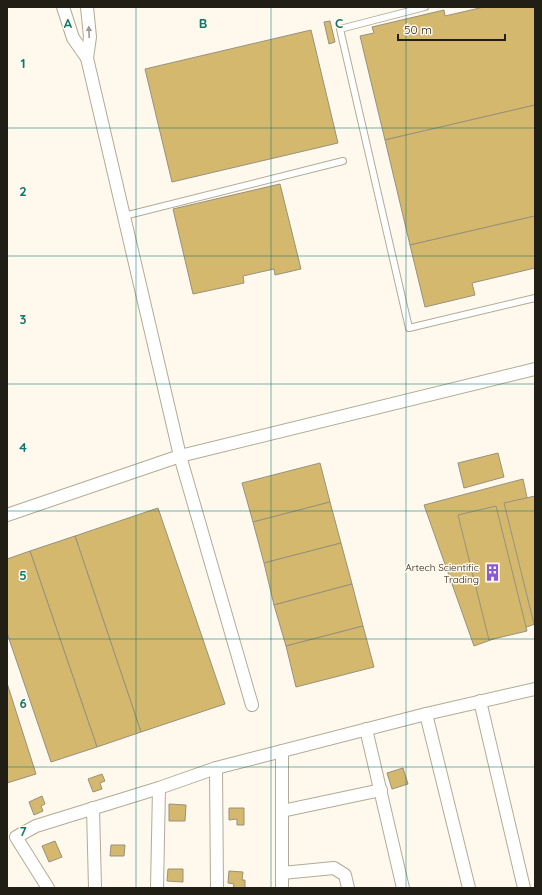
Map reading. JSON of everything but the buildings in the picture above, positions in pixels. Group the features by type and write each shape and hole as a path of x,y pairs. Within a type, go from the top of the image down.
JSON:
{"street":[{"path":"63,7 73,38 87,58"},
{"path":"87,7 90,36 87,58 180,456 252,704"},
{"path":"7,515 180,456 535,368"},
{"path":"48,888 16,837 36,826 159,788 216,768 426,714 535,689"},
{"path":"480,701 524,888"},
{"path":"426,714 469,888"},
{"path":"366,729 403,888"},
{"path":"282,752 282,888"},
{"path":"216,768 216,888"},
{"path":"157,888 159,788"},
{"path":"282,811 381,790"},
{"path":"93,808 95,888"},
{"path":"282,873 334,868 345,875 348,888"}],"lane":[{"path":"425,7 340,29 409,328 535,298"},
{"path":"124,216 343,161"}],"place":[{"name":"Artech Scientific Trading","path":"492,573"}]}
